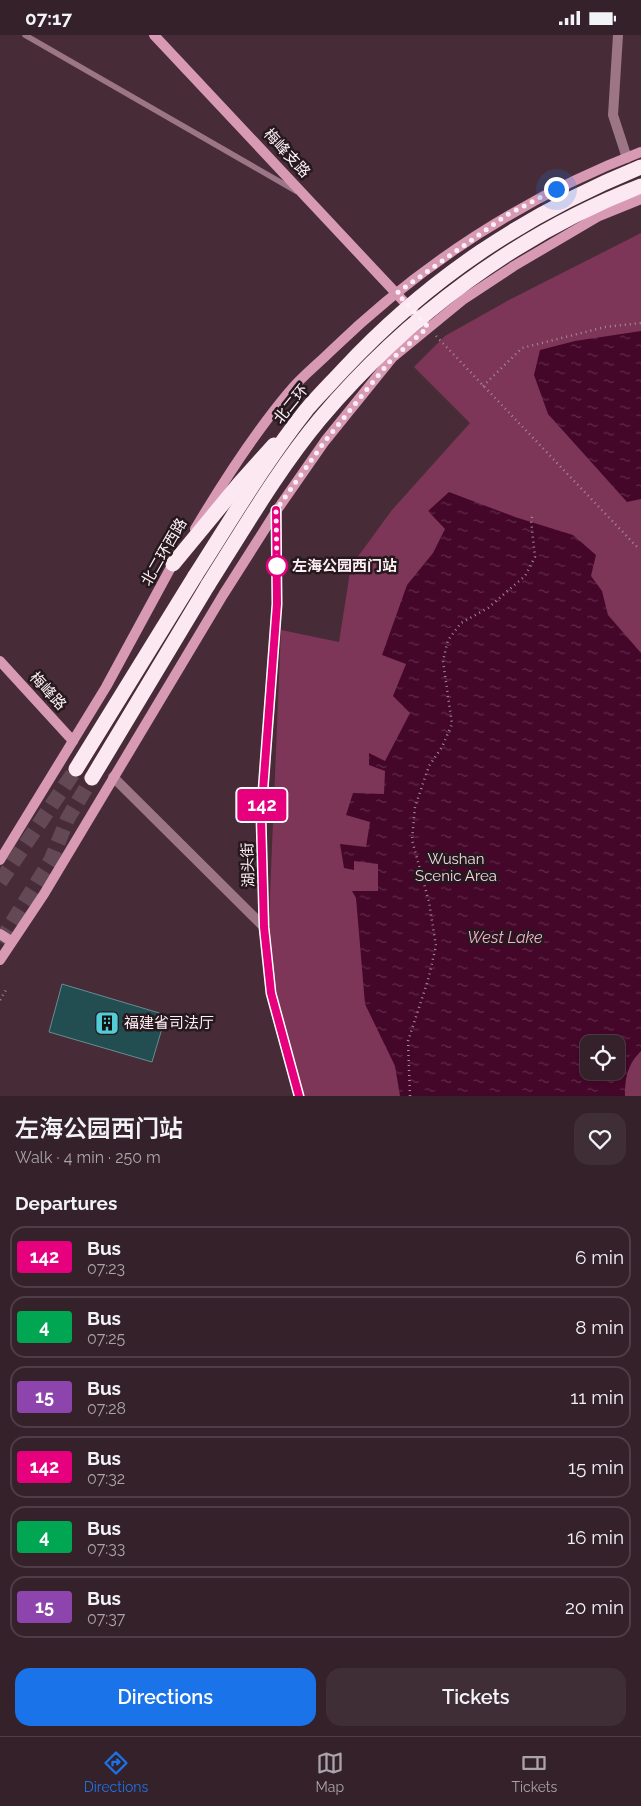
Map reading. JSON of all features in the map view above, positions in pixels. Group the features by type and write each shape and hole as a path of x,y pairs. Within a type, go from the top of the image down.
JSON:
{"highway":[{"name":"北二环","path":"76,769 256,481 308,409 373,337 435,283 506,233 589,189 641,167"},
{"path":"92,778 208,585 269,490 320,420 385,350 451,294 517,248 595,204 641,185"},
{"path":"173,564 239,484 308,409"}],"main road":[{"name":"梅峰支路","path":"154,35 397,293"},
{"name":"北二环西路","path":"0,860 106,687 173,564 236,462 289,392 361,322 397,293 507,215 590,172 641,152"},
{"path":"0,960 11,941 44,895 113,777 276,510 325,441 392,359 428,327 464,299 514,266 598,216 641,199"},
{"path":"397,293 428,327"},
{"name":"梅峰路","path":"0,661 73,741"},
{"path":"0,934 11,941"}],"street":[{"path":"618,35 613,115 627,158"},
{"name":"湖头街","path":"276,510 277,604 261,817 264,927 271,993 299,1096"},
{"path":"113,777 264,927"}],"lane":[{"path":"25,35 309,199"}],"path":[{"path":"483,386 522,348 596,329 641,323"},
{"path":"428,327 638,548"},
{"path":"410,1096 408,1041 428,980 436,945 430,902 412,839 415,807 426,775 452,724 442,661 448,639 461,623 488,608 525,576 535,557 531,520 533,514"},
{"path":"0,1000 6,991"}],"green space":[{"name":"Wushan Scenic Area","path":"641,233 641,1096 299,1096 290,1044 275,986 269,920 281,630 339,642 351,566 392,510 470,423 414,367 445,336 509,300"}],"water":[{"path":"641,331 641,499 627,502 548,414 534,375 540,350 575,341"},
{"name":"West Lake","path":"449,492 515,517 573,535 596,555 591,576 602,591 608,615 641,653 641,1051 628,1071 625,1096 400,1096 395,1066 365,1004 356,898 352,891 378,891 378,864 354,861 354,870 344,868 340,844 366,847 370,822 346,815 353,793 384,794 385,771 369,765 369,753 385,761 410,713 393,696 406,664 382,655 407,585 433,553 445,529 428,511"}],"building":[{"name":"福建省司法厅","path":"62,984 166,1015 152,1062 49,1032"}],"tunnel":[{"path":"0,882 76,769"},
{"path":"0,942 51,860 68,818 92,778"}],"bus line":[{"name":"142","path":"276,510 277,604 261,817 264,927 271,993 299,1096"}],"place":[{"name":"左海公园西门站","path":"277,566"},
{"name":"福建省司法厅","path":"107,1023"}],"route":[{"path":"277,566 276,510 325,441 381,372 392,359 428,327 397,293 436,263 507,215 556,189"}]}
